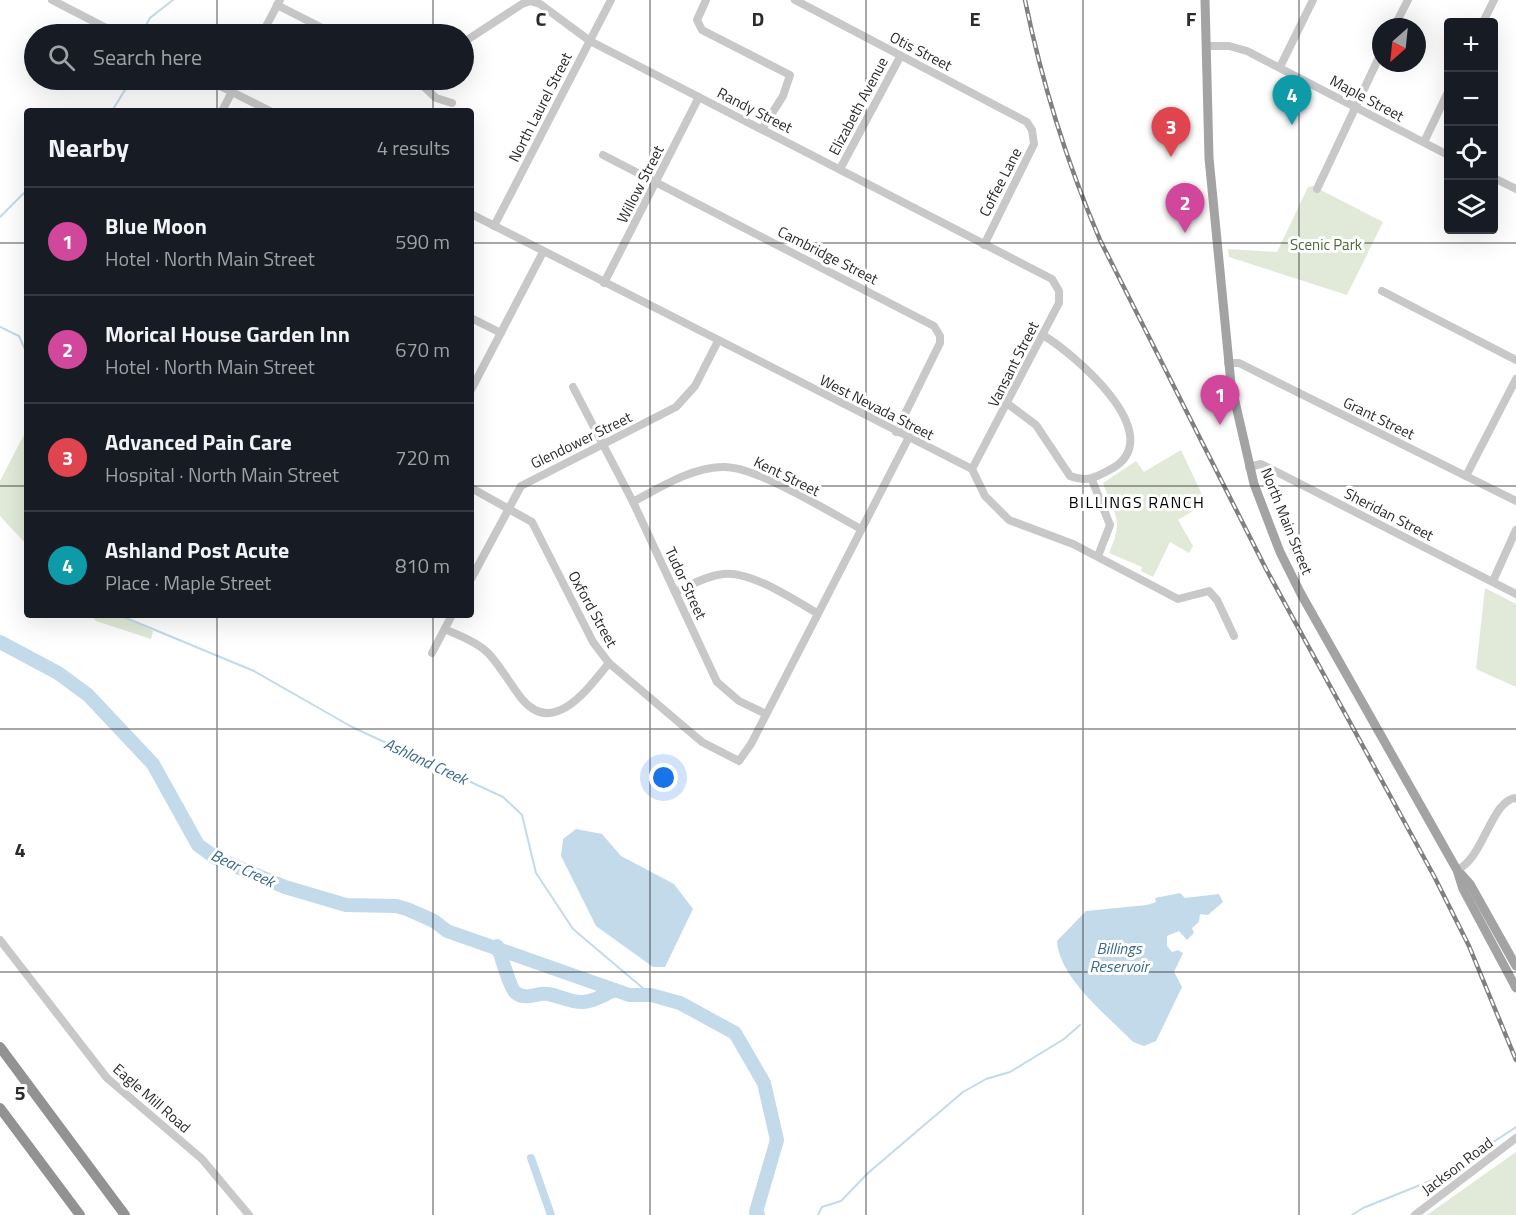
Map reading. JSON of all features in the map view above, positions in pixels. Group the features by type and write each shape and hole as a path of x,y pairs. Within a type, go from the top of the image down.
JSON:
{"highway":[{"path":"0,1047 125,1215"},
{"path":"0,1108 80,1215"}],"main road":[{"name":"North Main Street","path":"1205,0 1209,158 1228,363 1249,466 1280,552 1301,594 1457,870 1463,890 1515,982"},
{"name":"North Main Street","path":"1457,870 1470,884 1516,966"}],"street":[{"path":"52,0 99,24"},
{"name":"North Laurel Street","path":"494,226 611,0"},
{"path":"706,0 697,20 702,30 790,75 783,96 762,129"},
{"name":"Otis Street","path":"795,0 900,57 1020,116 1032,129"},
{"path":"1280,67 1313,0"},
{"path":"1399,18 1408,0"},
{"path":"1485,18 1494,0"},
{"name":"Randy Street","path":"474,36 530,1 552,11 575,32 590,40 984,245 1043,273"},
{"path":"267,24 279,2 317,24"},
{"name":"Maple Street","path":"1206,46 1238,48 1280,67 1444,152"},
{"name":"Elizabeth Avenue","path":"840,169 900,57"},
{"path":"1317,189 1372,71"},
{"path":"428,90 436,98 452,103"},
{"path":"224,108 232,91 264,108"},
{"name":"Willow Street","path":"604,283 699,97"},
{"path":"1424,142 1444,102"},
{"name":"Coffee Lane","path":"984,245 1034,144 1032,129"},
{"name":"Cambridge Street","path":"603,155 934,326 940,336 940,343 896,432"},
{"path":"1498,180 1516,189"},
{"name":"West Nevada Street","path":"474,216 718,342 972,469"},
{"path":"474,384 543,252"},
{"name":"Vansant Street","path":"972,469 1008,404 1060,297 1052,279 1043,273"},
{"path":"1382,291 1516,360"},
{"path":"474,320 501,333"},
{"path":"1008,404 1036,425 1066,473 1080,479 1092,480 1125,459 1130,448 1129,433 1117,407 1099,381 1076,357 1043,335"},
{"name":"Glendower Street","path":"474,573 519,489 525,483 676,407 695,386 718,342"},
{"name":"Grant Street","path":"1228,363 1239,363 1516,501"},
{"path":"1466,476 1516,379"},
{"name":"Tudor Street","path":"573,387 633,502 717,682 739,701 766,714"},
{"path":"766,714 909,437"},
{"name":"Sheridan Street","path":"1249,466 1261,464 1266,466 1516,594"},
{"name":"Kent Street","path":"633,502 686,475 712,468 732,467 753,473 861,529"},
{"path":"972,469 974,478 985,496 1009,520 1098,556 1178,599 1186,599 1205,591 1212,593 1234,636"},
{"path":"1092,480 1110,525 1098,556"},
{"name":"Oxford Street","path":"474,490 509,507 532,522 585,626 609,663 702,742 739,761 766,714"},
{"path":"1493,581 1516,530"},
{"path":"675,592 701,580 730,573 755,580 818,613"},
{"path":"432,653 450,618"},
{"path":"444,629 488,652 523,700 539,711 558,711 572,705 609,663"},
{"path":"1457,870 1468,864 1504,804 1516,798"},
{"name":"Eagle Mill Road","path":"0,940 106,1078 202,1159 249,1215"},
{"name":"Jackson Road","path":"1415,1215 1516,1138"}],"green space":[{"name":"Scenic Park","path":"1313,186 1383,222 1347,295 1229,257 1228,249 1277,252 1308,187"},
{"path":"24,435 24,542 0,516 0,481"},
{"path":"1181,450 1206,503 1178,520 1193,546 1189,553 1170,542 1153,577 1141,571 1142,567 1109,553 1117,525 1103,483 1136,461 1144,472"},
{"path":"1485,588 1516,604 1516,687 1476,669"},
{"path":"94,618 127,618 153,631 151,639 96,621"},
{"path":"1516,1152 1516,1215 1427,1215"}],"water":[{"path":"576,829 602,834 621,856 674,884 693,909 665,967 653,967 596,926 561,856 563,839"},
{"name":"Billings Reservoir","path":"1180,893 1185,898 1219,894 1223,902 1208,915 1200,914 1199,922 1192,928 1194,933 1187,940 1179,931 1167,936 1167,946 1172,952 1178,950 1183,953 1174,972 1182,987 1156,1041 1144,1046 1133,1042 1086,996 1066,969 1057,941 1086,911 1147,905 1156,902 1155,898"}],"waterway":[{"name":"Ashland Creek","path":"147,24 150,18 173,0"},
{"name":"Ashland Creek","path":"114,108 125,90"},
{"name":"Ashland Creek","path":"0,217 24,193"},
{"name":"Ashland Creek","path":"0,327 19,336 24,347"},
{"name":"Ashland Creek","path":"126,618 254,671 352,727 503,797 522,815 536,873 573,929 651,995"},
{"name":"Bear Creek","path":"0,642 58,673 88,695 153,764 198,845 216,858 285,887 346,905 396,906 407,909 434,921 447,931 629,995 651,995 680,1003 735,1033 764,1083 777,1140 756,1212 758,1215"},
{"name":"Bear Creek","path":"497,946 511,986 520,995 548,994 584,1002 615,990"},
{"path":"818,1215 822,1207 841,1201 868,1173 963,1092 986,1079 1010,1072 1064,1039 1080,1025"},
{"path":"1352,1215 1363,1208 1440,1177 1516,1127"},
{"path":"531,1158 551,1215"}],"railway":[{"path":"1025,0 1056,122 1100,240 1266,569 1434,876 1469,946 1516,1060"}],"place":[{"name":"Ashland Post Acute","path":"1292,125"},
{"name":"Advanced Pain Care","path":"1171,157"},
{"name":"Morical House Garden Inn","path":"1185,233"},
{"name":"Blue Moon","path":"1220,425"}],"district":[{"name":"BILLINGS RANCH","path":"1137,502"}]}
